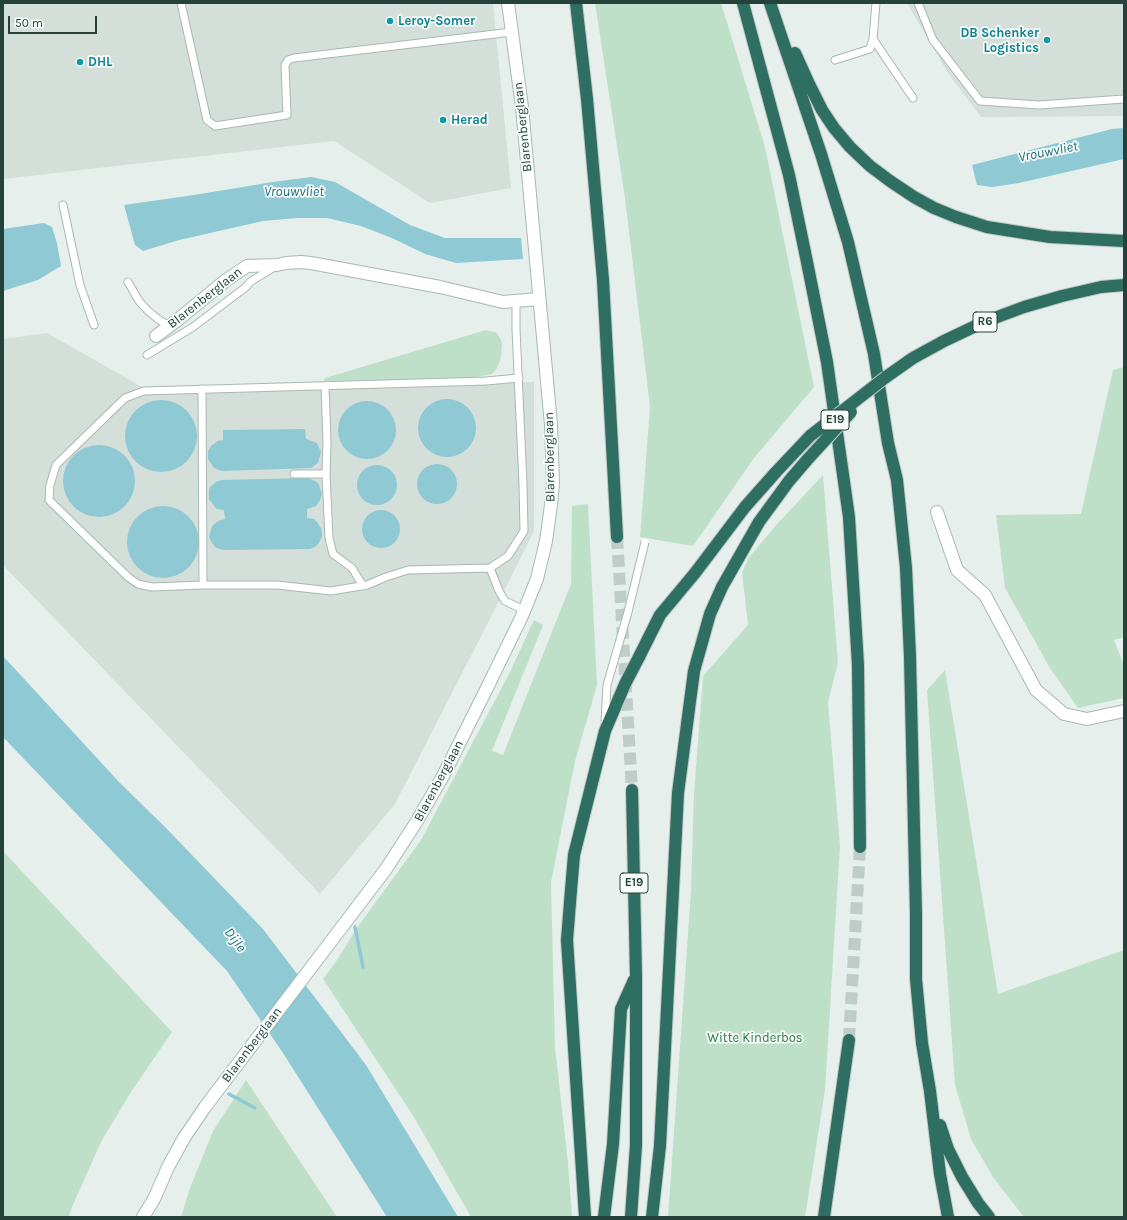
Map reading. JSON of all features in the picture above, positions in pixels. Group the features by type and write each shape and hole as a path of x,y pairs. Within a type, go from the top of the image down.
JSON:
{"highway":[{"path":"576,3 587,98 603,280 617,537"},
{"name":"E19","path":"743,3 789,175 808,262 827,362 849,517 858,665 860,847"},
{"path":"770,3 823,161 848,242 874,354 888,443 897,480 906,568 910,657 916,914 916,979 922,1043 930,1091 940,1174 948,1217"},
{"path":"777,3 797,60 822,110 834,128 850,147 890,182 934,208 987,227 1050,237 1124,241"},
{"name":"R6","path":"886,377 913,358 984,322 1024,307 1062,296 1101,287 1124,285"},
{"path":"585,1217 567,940 574,855 605,731 625,684 660,615 695,574 745,507 810,436 886,377"},
{"path":"652,1217 660,1138 678,793 694,671 701,645 710,614 722,587 759,522 789,481 807,460 843,420 886,377"},
{"name":"E19","path":"631,1217 636,1145 636,976 632,790"},
{"path":"604,1217 613,1144 621,1009 636,976"},
{"path":"824,1217 849,1040"},
{"path":"930,1091 948,1149 962,1177 978,1203 989,1217"}],"street":[{"name":"Blarenberglaan","path":"143,1217 154,1199 168,1167 184,1138 205,1106 386,869 417,822 442,776 524,610 537,579 546,541 553,483 551,425 522,107 508,3"},
{"name":"Blarenberglaan","path":"156,336 246,266 311,263 503,302 539,299"},
{"path":"937,512 957,570 985,595 1036,690 1064,714 1087,719 1124,711"},
{"name":"Blarenberglaan","path":"151,1217 154,1199"}],"lane":[{"path":"180,3 207,120 215,126 287,115 285,65 288,60 294,58 512,32"},
{"path":"836,60 870,50 873,39 876,3"},
{"path":"918,3 933,40 980,101 1039,105 1124,99"},
{"path":"873,39 913,98"},
{"path":"63,205 80,285 94,325"},
{"path":"147,355 193,327 246,287 250,282 277,265"},
{"path":"128,282 139,301 148,311 169,326"},
{"path":"516,301 516,329 519,378 524,531 508,556 490,568 408,570 363,586 331,590 277,585 152,587 138,584 128,577 49,500 50,485 56,465 125,398 144,391 486,381 519,378"},
{"path":"325,386 327,442 326,474 329,538 333,554 352,568 363,586"},
{"path":"202,389 203,585"},
{"path":"294,474 326,474"},
{"path":"605,731 607,685 628,612 645,542"},
{"path":"490,568 499,591 505,601 524,610"}],"shaded area":[{"path":"3,3 493,3 511,188 430,203 334,141 3,179"},
{"name":"DB Schenker Logistics","path":"907,3 1124,3 1124,116 981,117 948,73"},
{"path":"47,333 142,387 534,382 534,531 395,804 320,894 3,565 3,339"}],"green space":[{"path":"595,3 721,3 765,147 814,387 754,458 693,546 640,537 650,407 625,198"},
{"path":"486,330 497,333 502,342 501,358 497,368 492,374 461,379 324,381 325,378"},
{"path":"1124,367 1124,637 1114,640 1124,665 1124,698 1078,708 1050,668 1005,588 996,515 1081,514 1113,370"},
{"name":"Witte Kinderbos","path":"823,475 838,662 828,702 840,846 825,1090 805,1217 668,1217 691,891 694,794 703,676 748,625 742,572 749,557"},
{"path":"588,504 597,685 575,761 551,882 555,1047 568,1163 572,1217 471,1217 414,1117 323,979 359,925 421,840 509,674 534,620 543,625 492,751 503,755 571,584 572,506"},
{"path":"945,670 998,994 1124,950 1124,1217 1024,1217 993,1177 971,1139 955,1085 927,690"},
{"path":"3,851 172,1032 131,1092 102,1140 71,1209 69,1217 3,1217"},
{"path":"246,1080 337,1217 181,1217 190,1188 213,1131"}],"water":[{"name":"Vrouwvliet","path":"1124,128 1124,159 1019,183 992,187 977,185 972,165 1112,129"},
{"name":"Vrouwvliet","path":"311,177 335,182 410,225 445,238 521,238 523,259 456,263 425,254 392,238 361,226 327,218 297,218 263,221 179,240 143,251 135,245 124,205"},
{"path":"44,223 52,227 57,243 61,266 38,280 3,291 3,229"},
{"path":"441,399 453,399 468,407 476,422 476,434 468,449 453,457 441,457 426,449 418,434 418,422 426,407"},
{"path":"161,400 181,406 191,416 197,436 191,456 181,466 161,472 141,466 131,456 125,436 131,416 141,406"},
{"path":"361,401 373,401 388,409 396,424 396,436 388,451 373,459 361,459 346,451 338,436 338,424 346,409"},
{"path":"305,429 306,439 317,443 321,452 318,463 311,468 222,471 214,468 208,459 208,451 212,445 223,440 223,430"},
{"path":"99,445 119,451 129,461 135,481 129,501 119,511 99,517 79,511 69,501 63,481 69,461 79,451"},
{"path":"441,464 448,467 454,473 457,484 456,492 448,501 441,504 433,504 426,501 418,492 417,480 420,473 429,465"},
{"path":"381,465 388,468 394,474 397,485 396,493 388,502 381,505 373,505 366,502 358,493 357,481 360,474 369,466"},
{"path":"308,478 318,483 322,493 316,506 307,509 307,518 314,519 321,528 322,536 319,543 315,547 310,549 223,550 216,548 212,543 209,537 212,526 218,521 225,519 224,510 217,509 209,499 210,487 216,482 222,480"},
{"path":"163,506 183,512 193,522 199,542 193,562 183,572 163,578 143,572 133,562 127,542 133,522 143,512"},
{"path":"381,510 394,516 400,529 394,542 381,548 368,542 362,529 368,516"},
{"name":"Dijle","path":"3,656 119,782 166,828 263,929 366,1065 458,1217 387,1217 283,1053 227,971 3,737"}],"waterway":[{"path":"355,927 363,967"},
{"path":"229,1094 255,1108"}],"tunnel":[{"path":"617,537 632,790"},
{"path":"849,1040 860,847"}],"place":[{"name":"Leroy-Somer","path":"390,21"},
{"name":"DB Schenker Logistics","path":"1047,40"},
{"name":"DHL","path":"80,62"},
{"name":"Herad","path":"443,120"}]}
